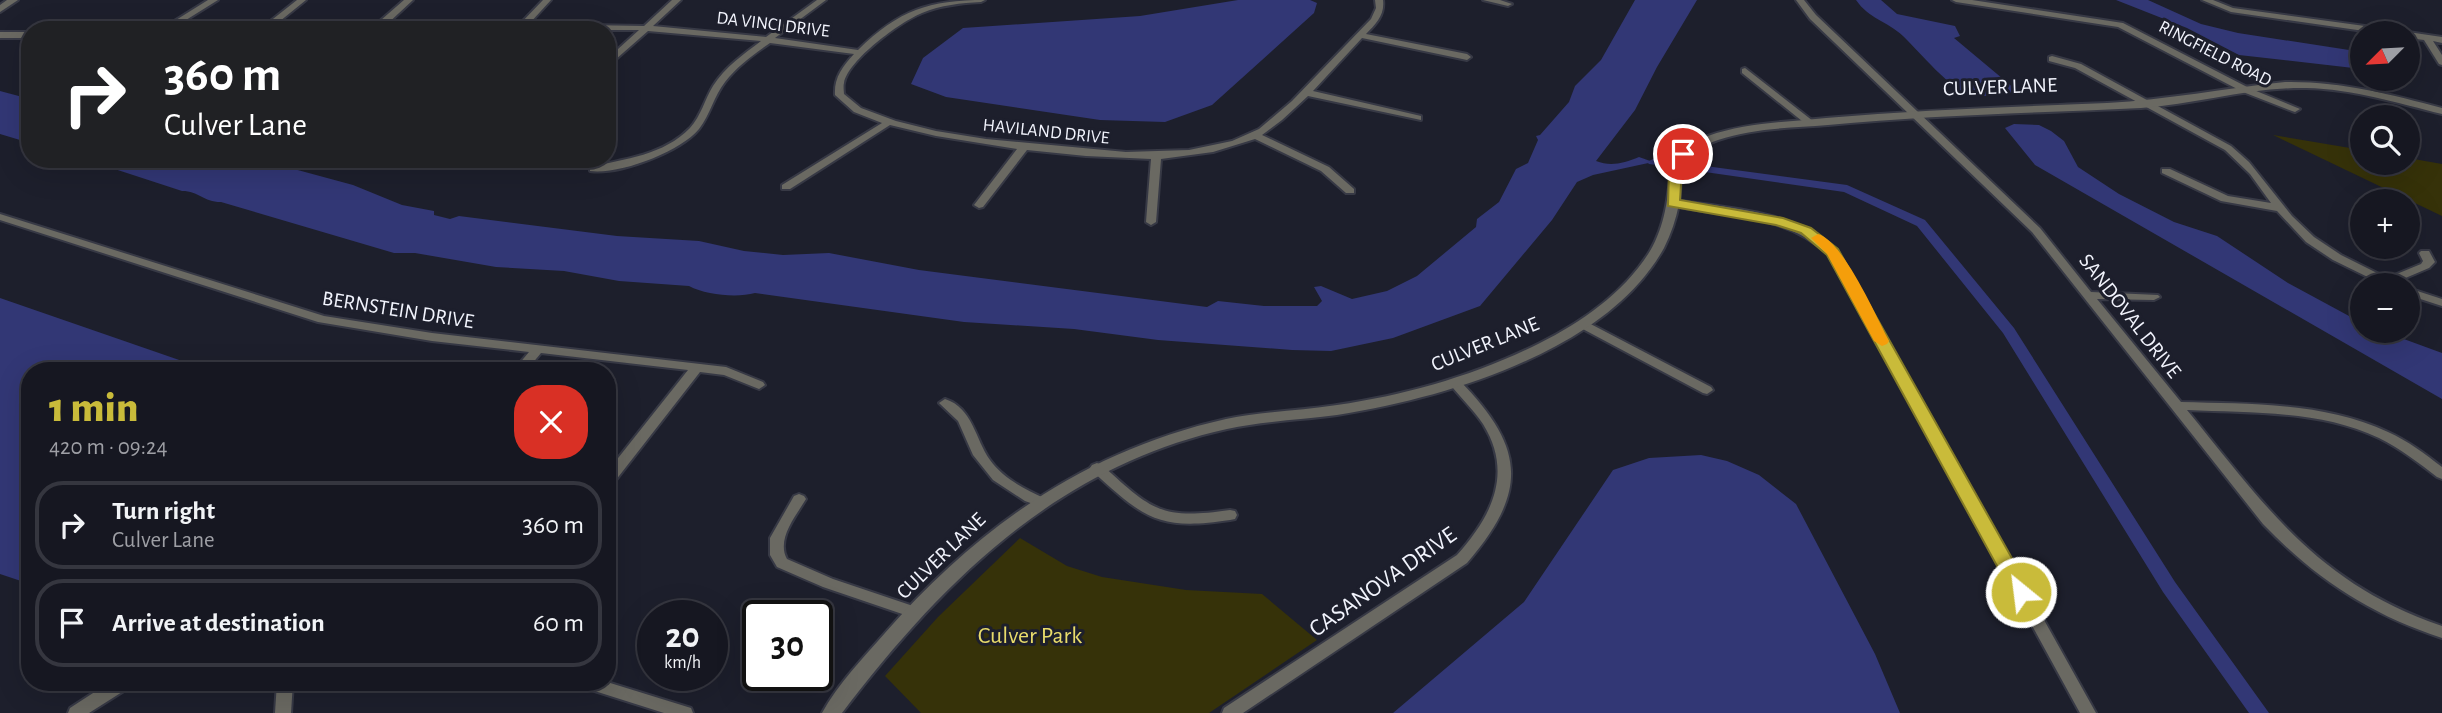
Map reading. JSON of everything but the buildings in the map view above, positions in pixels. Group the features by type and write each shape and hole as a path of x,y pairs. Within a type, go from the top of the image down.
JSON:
{"street":[{"path":"0,9 13,0"},
{"path":"179,21 215,0"},
{"path":"275,21 302,0"},
{"path":"385,21 409,0"},
{"path":"528,21 547,0"},
{"path":"616,56 677,0"},
{"path":"616,165 641,160 683,138 698,123 720,81 822,0"},
{"name":"HAVILAND DRIVE","path":"981,0 951,2 919,11 898,22 843,70 838,91 846,103 891,121 932,132 1023,148 1156,156 1216,149 1255,135 1271,125 1360,35 1378,14 1379,0"},
{"path":"1487,0 1508,4"},
{"name":"SANDOVAL DRIVE","path":"1800,0 1813,17 2027,221 2268,520 2313,565 2339,584 2384,610 2442,632"},
{"name":"RINGFIELD ROAD","path":"1956,0 2120,25 2246,90 2295,109"},
{"path":"2040,0 2042,12"},
{"path":"2206,0 2231,10 2350,27"},
{"name":"DA VINCI DRIVE","path":"616,28 648,28 770,40 862,53"},
{"path":"0,35 21,35"},
{"path":"1360,35 1467,57"},
{"path":"2420,37 2442,40"},
{"path":"2427,38 2442,62"},
{"path":"2052,59 2078,66 2241,157 2300,230 2318,245 2370,273"},
{"path":"1745,71 1810,123"},
{"name":"CULVER LANE","path":"831,713 914,612 970,557 1039,502 1097,468 1156,443 1221,425 1382,402 1455,383 1521,358 1583,324 1607,305 1644,268 1664,235 1673,203 1676,165 1698,144 1721,135 1915,113 2148,104 2294,85 2333,87 2442,111"},
{"path":"1304,92 1418,118"},
{"path":"786,187 891,121"},
{"path":"1255,135 1325,169 1350,191"},
{"path":"979,205 1023,148"},
{"path":"1151,222 1156,156"},
{"path":"594,169 599,168"},
{"path":"2166,170 2225,199 2280,208"},
{"path":"1673,203 1778,221 1806,230 1833,252 2088,713"},
{"name":"BERNSTEIN DRIVE","path":"0,217 322,319 432,337 697,367 737,374 759,385"},
{"path":"2411,273 2428,262 2425,253"},
{"path":"2089,295 2154,297"},
{"path":"2420,295 2442,303"},
{"path":"1583,324 1707,390"},
{"path":"526,362 538,348"},
{"path":"616,470 697,367"},
{"name":"CASANOVA DRIVE","path":"1230,713 1462,559 1490,527 1504,495 1504,456 1491,424 1455,383"},
{"path":"945,402 960,411 979,454 988,467 1011,488 1039,502"},
{"path":"2178,406 2328,415 2383,435 2442,474"},
{"path":"1097,468 1145,511 1173,520 1200,520 1230,515"},
{"path":"799,499 777,538 777,555 782,563 828,583 914,612"},
{"path":"76,713 110,691"},
{"path":"283,713 284,691"},
{"path":"616,691 685,713"}],"green space":[{"path":"2273,135 2350,148 2350,172"},
{"path":"2420,160 2442,164 2442,216 2420,205 2420,189 2386,189 2356,175 2420,175"},
{"name":"Culver Park","path":"1020,538 1067,566 1102,577 1186,590 1262,594 1317,640 1209,713 921,713 885,676 938,617"}],"shaded area":[{"path":"1238,0 1310,0 1317,3 1314,13 1212,105 1165,122 1100,120 946,97 911,84 923,58 963,28 1140,16"},
{"path":"1635,0 1697,0 1635,110 1596,161 1618,164 1639,157 1653,162 1593,175 1577,182 1552,220 1480,306 1393,338 1331,351 1158,340 1074,329 964,322 755,293 722,295 689,286 619,281 564,271 496,267 415,253 394,253 210,200 112,168 290,168 353,185 402,205 434,211 434,215 450,219 459,216 617,236 699,241 744,251 783,255 829,253 919,270 1207,307 1218,301 1264,306 1317,306 1322,301 1314,287 1321,286 1352,299 1387,291 1417,276 1476,227 1477,219 1499,202 1516,169 1528,163 1538,140 1536,136 1540,135 1569,102 1575,86 1601,60"},
{"path":"1856,0 1881,0 1897,14 1955,26 1960,36 1954,38 2015,89 2015,92 1983,96 1964,92 1945,79 1903,36 1867,12"},
{"path":"2116,0 2148,0 2201,24 2238,33 2350,50 2350,68 2239,55 2187,28"},
{"path":"0,91 21,97 21,140 0,134"},
{"path":"2014,124 2039,125 2051,131 2064,141 2078,167 2119,194 2174,222 2217,236 2288,283 2350,317 2350,343 2415,343 2442,353 2442,399 2035,165 2005,128"},
{"path":"0,298 185,362 21,362 21,581 0,574"},
{"path":"1701,455 1727,461 1759,475 1796,504 1875,654 1900,713 1393,713 1524,602 1613,470 1649,458"}],"waterway":[{"path":"1653,162 1847,189 1921,223 2009,331 2169,587 2260,713"}],"slow traffic":[{"path":"1818,238 1833,252 1882,341"}],"route":[{"path":"1683,154 1675,169 1673,203 1796,226 1819,239 1833,252 2021,592"}]}
